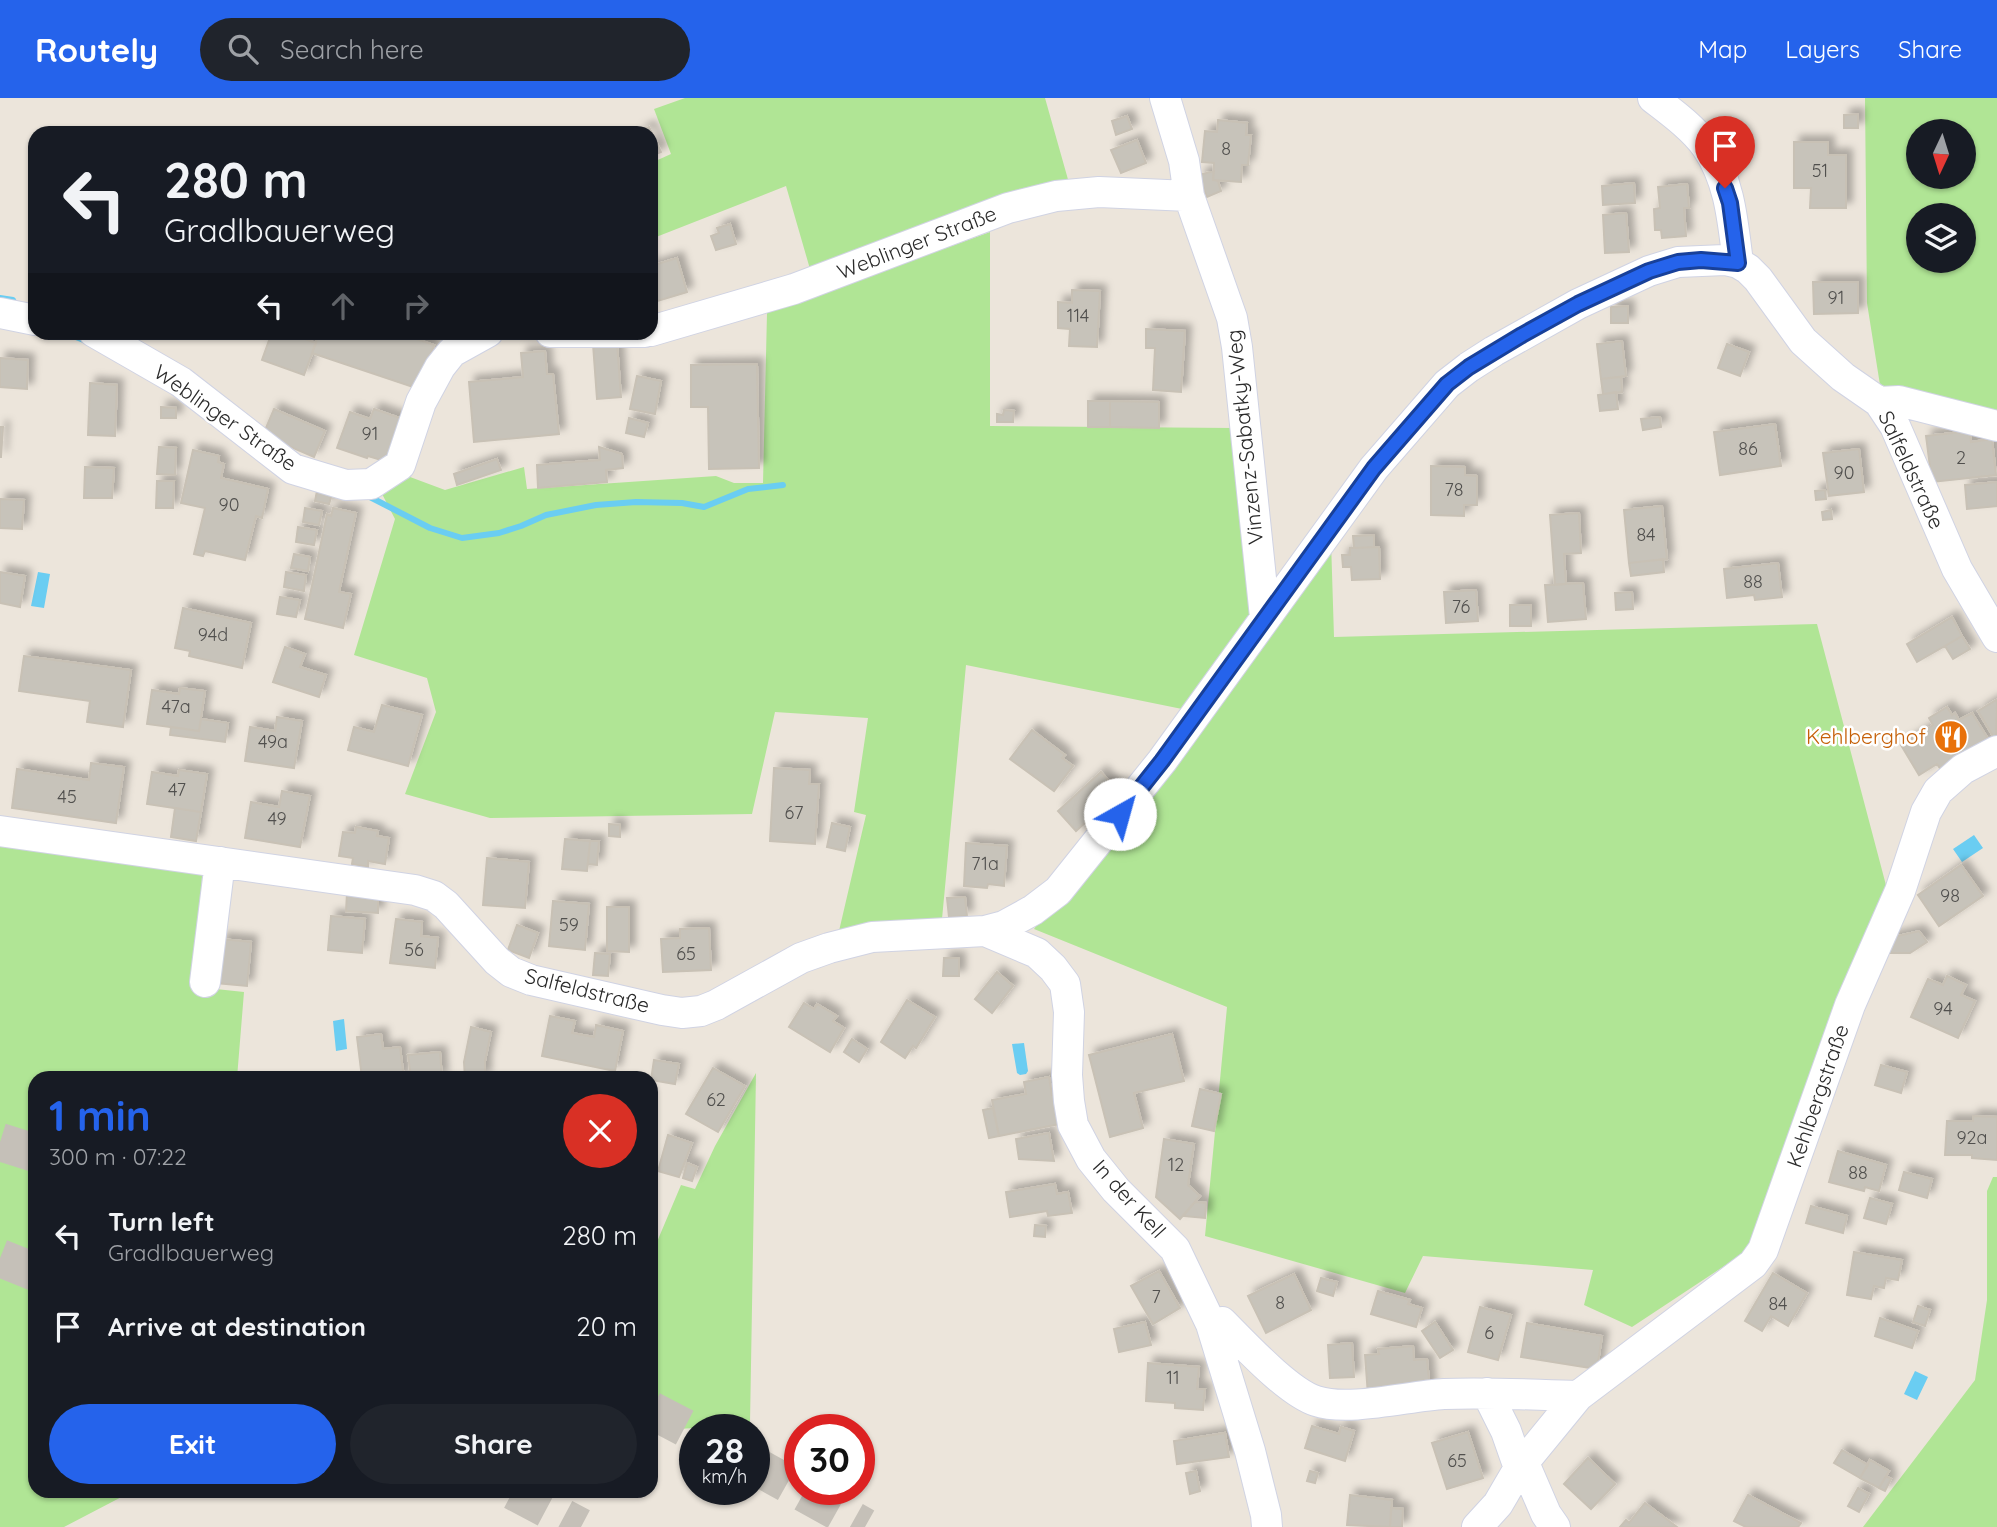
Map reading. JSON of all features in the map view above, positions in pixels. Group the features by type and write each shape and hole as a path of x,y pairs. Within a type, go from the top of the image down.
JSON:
{"street":[{"name":"Vinzenz-Sabatky-Weg","path":"1165,98 1184,161 1189,196 1232,318 1265,617"},
{"path":"1653,98 1683,122 1706,146 1720,173 1730,203 1738,263"},
{"name":"Weblinger Straße","path":"658,329 794,289 1008,208 1056,196 1099,192 1189,196"},
{"name":"Salfeldstraße","path":"0,831 415,891 434,896 511,972 531,980 682,1013 701,1011 716,1005 801,958 829,948 872,937 985,931 1004,926 1033,910 1058,891 1162,761 1374,468 1447,384 1469,367 1578,304 1649,271 1678,262 1701,260 1738,263 1758,279 1803,341 1843,377 1879,402 1895,426 1957,569 1997,637"},
{"path":"0,313 28,319"},
{"name":"Weblinger Straße","path":"108,340 181,382 293,469 346,485 371,484 400,465 421,402 440,367 452,352 474,340"},
{"path":"1879,402 1899,401 1997,426"},
{"name":"Kehlbergstraße","path":"1477,1527 1498,1504 1522,1466 1578,1396 1753,1264 1763,1250 1850,1005 1900,891 1926,812 1938,790 1963,769 1997,751"},
{"path":"205,982 220,862"},
{"name":"Salfeldstraße","path":"985,931 1037,953 1065,984"},
{"name":"In der Kell","path":"1065,984 1069,1012 1067,1075 1073,1125 1091,1160 1116,1190 1175,1249 1211,1324 1250,1451 1267,1527"},
{"path":"1211,1324 1222,1322 1292,1388 1315,1401 1343,1405 1442,1394 1487,1393 1578,1396"},
{"path":"1487,1393 1546,1514 1555,1527"}],"green space":[{"path":"685,98 1045,98 1069,183 810,269 786,186 658,236 658,160 671,154 654,109"},
{"path":"1865,98 1997,98 1997,418 1880,385 1867,303"},
{"path":"990,232 990,426 1233,428 1250,617 1187,710 966,665 942,919 839,931 866,815 854,812 868,718 775,712 752,814 490,818 405,794 436,712 427,678 354,655 395,519 379,488 402,474 445,490 524,467 527,489 716,476 734,483 763,483 767,313"},
{"path":"1331,541 1334,637 1817,624 1887,889 1750,1249 1632,1327 1584,1305 1593,1270 1423,1256 1405,1293 1205,1236 1227,1007 1034,929"},
{"path":"0,841 202,875 197,987 244,992 238,1071 28,1071 28,1498 120,1498 64,1527 0,1527"},
{"path":"756,1073 750,1414 679,1414 679,1429 658,1431 658,1239 681,1185 695,1189 715,1146"},
{"path":"1993,1177 1997,1177 1997,1527 1863,1527 1975,1380 1987,1300 1987,1191"}],"water":[{"path":"38,572 50,574 44,608 31,606"},
{"path":"1974,835 1983,848 1962,862 1953,849"},
{"path":"344,1019 347,1049 336,1051 333,1021"},
{"path":"1024,1043 1028,1071 1020,1075 1017,1073 1012,1044"},
{"path":"1915,1371 1928,1377 1917,1400 1904,1394"}],"building":[{"path":"1858,114 1858,128 1844,128 1844,115"},
{"path":"1127,116 1132,129 1116,135 1112,121"},
{"path":"1218,120 1247,123 1246,135 1251,135 1248,165 1242,165 1241,182 1213,180 1214,163 1202,162 1205,131 1217,132"},
{"path":"1137,140 1146,163 1121,173 1111,150"},
{"path":"1794,142 1828,142 1828,155 1846,155 1846,208 1810,208 1811,188 1794,188"},
{"path":"1214,171 1213,180 1218,181 1221,191 1207,197 1199,175"},
{"path":"1634,183 1635,203 1603,205 1602,186"},
{"path":"1687,184 1689,208 1684,208 1686,236 1662,238 1661,230 1655,230 1654,209 1660,208 1658,187"},
{"path":"1626,213 1629,252 1605,253 1603,215"},
{"path":"730,224 736,244 716,250 711,236 719,233 717,228"},
{"path":"677,258 687,292 658,301 658,264"},
{"path":"1813,282 1858,282 1858,313 1814,314"},
{"path":"1072,290 1100,291 1097,347 1069,346 1070,329 1058,328 1058,302 1072,303"},
{"path":"1628,306 1628,323 1611,323 1611,307"},
{"path":"1146,329 1185,331 1181,392 1153,390 1155,348 1146,348"},
{"path":"269,340 308,340 316,343 304,375 262,360"},
{"path":"316,340 420,340 434,345 419,389 312,353"},
{"path":"1622,341 1626,376 1601,379 1597,344"},
{"path":"617,343 621,397 597,399 593,344"},
{"path":"1727,344 1749,352 1740,376 1718,368"},
{"path":"545,351 547,374 553,374 559,434 474,442 469,382 523,377 521,353"},
{"path":"0,358 28,360 27,389 0,387"},
{"path":"757,364 759,468 709,469 708,407 691,407 691,365"},
{"path":"637,376 661,381 655,414 630,409"},
{"path":"1621,377 1622,392 1603,394 1601,379"},
{"path":"90,383 117,385 115,436 88,435"},
{"path":"1616,392 1618,409 1600,411 1598,395"},
{"path":"1088,401 1110,401 1110,427 1088,427"},
{"path":"1110,401 1159,402 1159,428 1110,427"},
{"path":"161,407 176,408 176,418 161,418"},
{"path":"274,409 325,431 314,457 263,435"},
{"path":"374,409 403,419 388,462 337,448 350,412 370,419"},
{"path":"1004,410 1014,411 1013,422 997,422 997,414 1003,415"},
{"path":"1660,417 1661,427 1643,430 1641,419"},
{"path":"629,418 648,423 644,437 626,433"},
{"path":"1775,424 1781,466 1720,475 1714,432"},
{"path":"0,427 3,427 1,457 0,457"},
{"path":"1970,431 1971,442 1992,439 1996,475 1932,482 1926,436"},
{"path":"159,447 176,448 175,475 157,474"},
{"path":"599,447 622,454 623,468 606,470 607,482 538,488 537,465 600,460"},
{"path":"1859,449 1864,492 1829,496 1823,453"},
{"path":"193,450 219,456 218,462 224,464 221,478 268,489 262,518 256,516 245,560 205,551 203,556 194,554 205,508 181,503"},
{"path":"497,459 501,470 457,485 454,474"},
{"path":"1431,466 1465,467 1465,475 1477,476 1477,505 1464,505 1464,516 1431,515"},
{"path":"85,467 114,468 112,498 84,498"},
{"path":"157,481 174,481 173,508 156,508"},
{"path":"1997,482 1997,506 1967,509 1965,485"},
{"path":"1825,490 1826,499 1816,500 1815,491"},
{"path":"317,491 332,494 329,504 315,501"},
{"path":"0,499 24,500 22,529 0,528"},
{"path":"1662,506 1667,559 1629,563 1624,510"},
{"path":"305,508 322,511 319,525 303,522"},
{"path":"333,508 356,513 339,592 351,594 343,628 305,619 327,514 331,516"},
{"path":"1831,510 1832,519 1823,520 1822,512"},
{"path":"1579,513 1581,553 1564,554 1566,584 1555,585 1550,515"},
{"path":"298,527 317,530 314,545 296,542"},
{"path":"1374,535 1374,547 1354,548 1353,536"},
{"path":"1379,547 1380,579 1352,580 1351,567 1343,567 1342,555 1350,555 1350,548"},
{"path":"294,554 310,557 308,571 291,568"},
{"path":"1663,559 1664,572 1631,576 1629,563"},
{"path":"1778,563 1782,597 1755,600 1754,595 1727,598 1724,569"},
{"path":"0,572 25,576 20,607 0,603"},
{"path":"286,572 306,575 304,591 284,587"},
{"path":"1583,583 1586,619 1548,622 1545,585"},
{"path":"1476,590 1478,621 1446,623 1444,592"},
{"path":"1632,592 1633,609 1616,610 1615,593"},
{"path":"280,597 300,600 296,617 277,614"},
{"path":"1510,605 1531,605 1531,626 1510,626"},
{"path":"183,608 251,623 242,668 189,656 190,651 175,648"},
{"path":"1952,617 1962,636 1917,662 1907,644"},
{"path":"1962,636 1970,649 1953,659 1945,646"},
{"path":"285,647 305,654 300,667 326,675 319,697 273,682"},
{"path":"24,656 131,670 123,727 87,722 90,701 19,691"},
{"path":"180,688 205,691 199,731 147,724 152,690 179,694"},
{"path":"1996,700 1997,703 1996,741 1978,711"},
{"path":"382,705 422,715 408,766 348,750 354,727 374,732"},
{"name":"Kehlberghof","path":"1947,707 1959,720 1972,713 1990,742 1941,770 1937,764 1919,775 1901,745 1933,725 1929,718"},
{"path":"277,717 302,721 294,768 245,761 250,727 275,731"},
{"path":"201,719 228,723 225,742 170,735 171,727 199,731"},
{"path":"1032,730 1065,755 1062,758 1073,766 1054,791 1010,759"},
{"path":"91,763 124,767 116,823 12,808 17,769 89,780"},
{"path":"774,768 810,770 809,784 819,784 815,844 770,841"},
{"path":"179,770 207,774 201,812 147,804 152,772 178,776"},
{"path":"1101,772 1119,792 1076,831 1058,811"},
{"path":"282,791 310,796 300,847 245,838 251,802 279,807"},
{"path":"175,808 201,812 196,841 171,837"},
{"path":"832,823 850,827 845,851 827,847"},
{"path":"609,824 620,825 620,837 609,836"},
{"path":"356,827 378,831 377,836 389,838 385,864 368,861 368,867 352,864 353,858 339,856 343,832 355,833"},
{"path":"565,839 590,841 587,871 562,869"},
{"path":"590,841 599,841 597,865 588,864"},
{"path":"966,843 1007,846 1004,886 964,886"},
{"path":"487,858 529,862 525,908 483,905"},
{"path":"1961,865 1983,896 1939,926 1918,895"},
{"path":"347,893 378,895 378,913 346,911"},
{"path":"965,897 967,916 949,917 947,898"},
{"path":"553,901 589,904 585,950 549,946"},
{"path":"607,907 629,907 629,952 607,951"},
{"path":"331,916 365,919 362,953 328,950"},
{"path":"396,919 422,922 421,936 438,938 435,968 390,963"},
{"path":"517,925 538,933 529,958 508,950"},
{"path":"709,928 711,970 663,972 661,939 680,938 680,929"},
{"path":"1919,931 1927,942 1910,953 1891,953 1889,938"},
{"path":"221,939 251,942 247,986 216,983"},
{"path":"595,953 610,954 608,976 593,975"},
{"path":"944,958 959,958 959,976 943,976"},
{"path":"997,972 1013,986 992,1013 975,999"},
{"path":"1947,976 1966,985 1961,995 1975,1001 1958,1038 1911,1017 1928,979 1943,985"},
{"path":"907,1000 935,1017 916,1048 913,1046 905,1058 881,1042"},
{"path":"804,1003 814,1009 817,1004 837,1016 833,1021 844,1028 830,1052 789,1027"},
{"path":"550,1016 575,1021 572,1033 594,1037 596,1025 623,1031 615,1071 542,1056"},
{"path":"471,1027 491,1032 485,1071 465,1071"},
{"path":"381,1034 383,1049 400,1047 403,1071 361,1071 357,1037"},
{"path":"1172,1034 1184,1081 1134,1093 1143,1128 1110,1137 1089,1055"},
{"path":"852,1039 867,1049 859,1062 844,1052"},
{"path":"440,1052 441,1071 410,1071 408,1055"},
{"path":"654,1060 679,1064 675,1084 658,1081 658,1071 652,1071"},
{"path":"1881,1065 1907,1072 1901,1093 1875,1085"},
{"path":"713,1068 745,1086 718,1132 686,1114"},
{"path":"1049,1077 1052,1095 1059,1094 1065,1123 999,1136 992,1100 1026,1094 1024,1082"},
{"path":"1200,1089 1221,1094 1214,1131 1192,1126"},
{"path":"993,1108 999,1136 989,1138 983,1110"},
{"path":"1973,1116 1997,1117 1997,1160 1972,1158 1972,1155 1945,1155 1947,1121 1973,1121"},
{"path":"1049,1133 1054,1161 1019,1159 1016,1139"},
{"path":"668,1135 692,1143 679,1177 658,1171"},
{"path":"1164,1139 1194,1144 1188,1185 1200,1196 1180,1219 1156,1197"},
{"path":"1838,1151 1886,1165 1879,1191 1865,1187 1864,1191 1829,1182"},
{"path":"687,1163 697,1167 692,1181 683,1178"},
{"path":"1904,1172 1932,1179 1927,1198 1899,1190"},
{"path":"1055,1184 1057,1194 1068,1192 1072,1213 1048,1216 1047,1211 1010,1217 1006,1192"},
{"path":"1870,1198 1892,1204 1886,1224 1864,1218"},
{"path":"1195,1202 1206,1203 1205,1218 1183,1216"},
{"path":"1811,1206 1847,1216 1843,1233 1806,1223"},
{"path":"1035,1225 1046,1226 1045,1237 1034,1236"},
{"path":"1854,1252 1902,1260 1898,1280 1886,1278 1884,1288 1874,1286 1871,1299 1847,1295"},
{"path":"1159,1271 1180,1308 1153,1324 1131,1286"},
{"path":"1773,1273 1807,1293 1788,1326 1771,1316 1762,1331 1745,1321"},
{"path":"1294,1274 1311,1310 1266,1333 1248,1296"},
{"path":"1321,1278 1337,1282 1333,1296 1317,1291"},
{"path":"1378,1291 1410,1300 1408,1304 1422,1308 1416,1327 1371,1314"},
{"path":"1918,1306 1930,1310 1925,1326 1913,1322"},
{"path":"1480,1307 1511,1315 1498,1360 1468,1352"},
{"path":"1880,1318 1918,1331 1912,1348 1875,1336"},
{"path":"1145,1322 1151,1345 1119,1352 1114,1329"},
{"path":"1435,1322 1453,1350 1440,1358 1422,1331"},
{"path":"1527,1323 1602,1336 1597,1369 1521,1357"},
{"path":"1352,1343 1354,1377 1330,1378 1328,1345"},
{"path":"1413,1346 1414,1360 1427,1359 1430,1391 1368,1395 1365,1355 1379,1354 1378,1349"},
{"path":"1148,1363 1199,1367 1197,1389 1205,1389 1203,1410 1175,1408 1175,1403 1146,1401"},
{"path":"1312,1426 1339,1434 1341,1427 1354,1431 1345,1461 1305,1448"},
{"path":"1468,1432 1483,1478 1447,1489 1432,1443"},
{"path":"1225,1433 1229,1457 1177,1464 1174,1441"},
{"path":"1842,1450 1868,1465 1860,1478 1834,1463"},
{"path":"1588,1458 1615,1484 1591,1509 1564,1484"},
{"path":"1870,1460 1889,1471 1879,1488 1860,1478"},
{"path":"1196,1471 1200,1491 1190,1494 1186,1473"},
{"path":"1310,1471 1318,1473 1315,1483 1307,1481"},
{"path":"1886,1476 1891,1479 1885,1491 1879,1488"},
{"path":"1858,1488 1869,1494 1859,1512 1848,1506"},
{"path":"1350,1495 1392,1500 1390,1527 1347,1525"},
{"path":"1748,1495 1801,1523 1798,1527 1746,1527 1734,1521"},
{"path":"1645,1503 1677,1527 1620,1527 1626,1520 1629,1523"},
{"path":"1391,1508 1403,1509 1402,1527 1390,1527"}],"waterway":[{"path":"0,298 13,300 14,303"},
{"path":"366,495 430,528 462,538 499,533 546,515 596,505 636,502 682,503 704,507 748,489 783,485"}],"tunnel":[{"path":"0,1142 28,1151"},
{"path":"0,1258 28,1269"},
{"path":"658,1414 679,1425"},
{"path":"770,1474 865,1527"},
{"path":"526,1498 581,1527"}],"place":[{"name":"Kehlberghof","path":"1951,737"}],"route":[{"path":"1120,814 1162,761 1374,468 1447,384 1469,367 1522,335 1578,304 1649,271 1678,262 1725,260 1738,263 1730,203 1725,188"}]}
